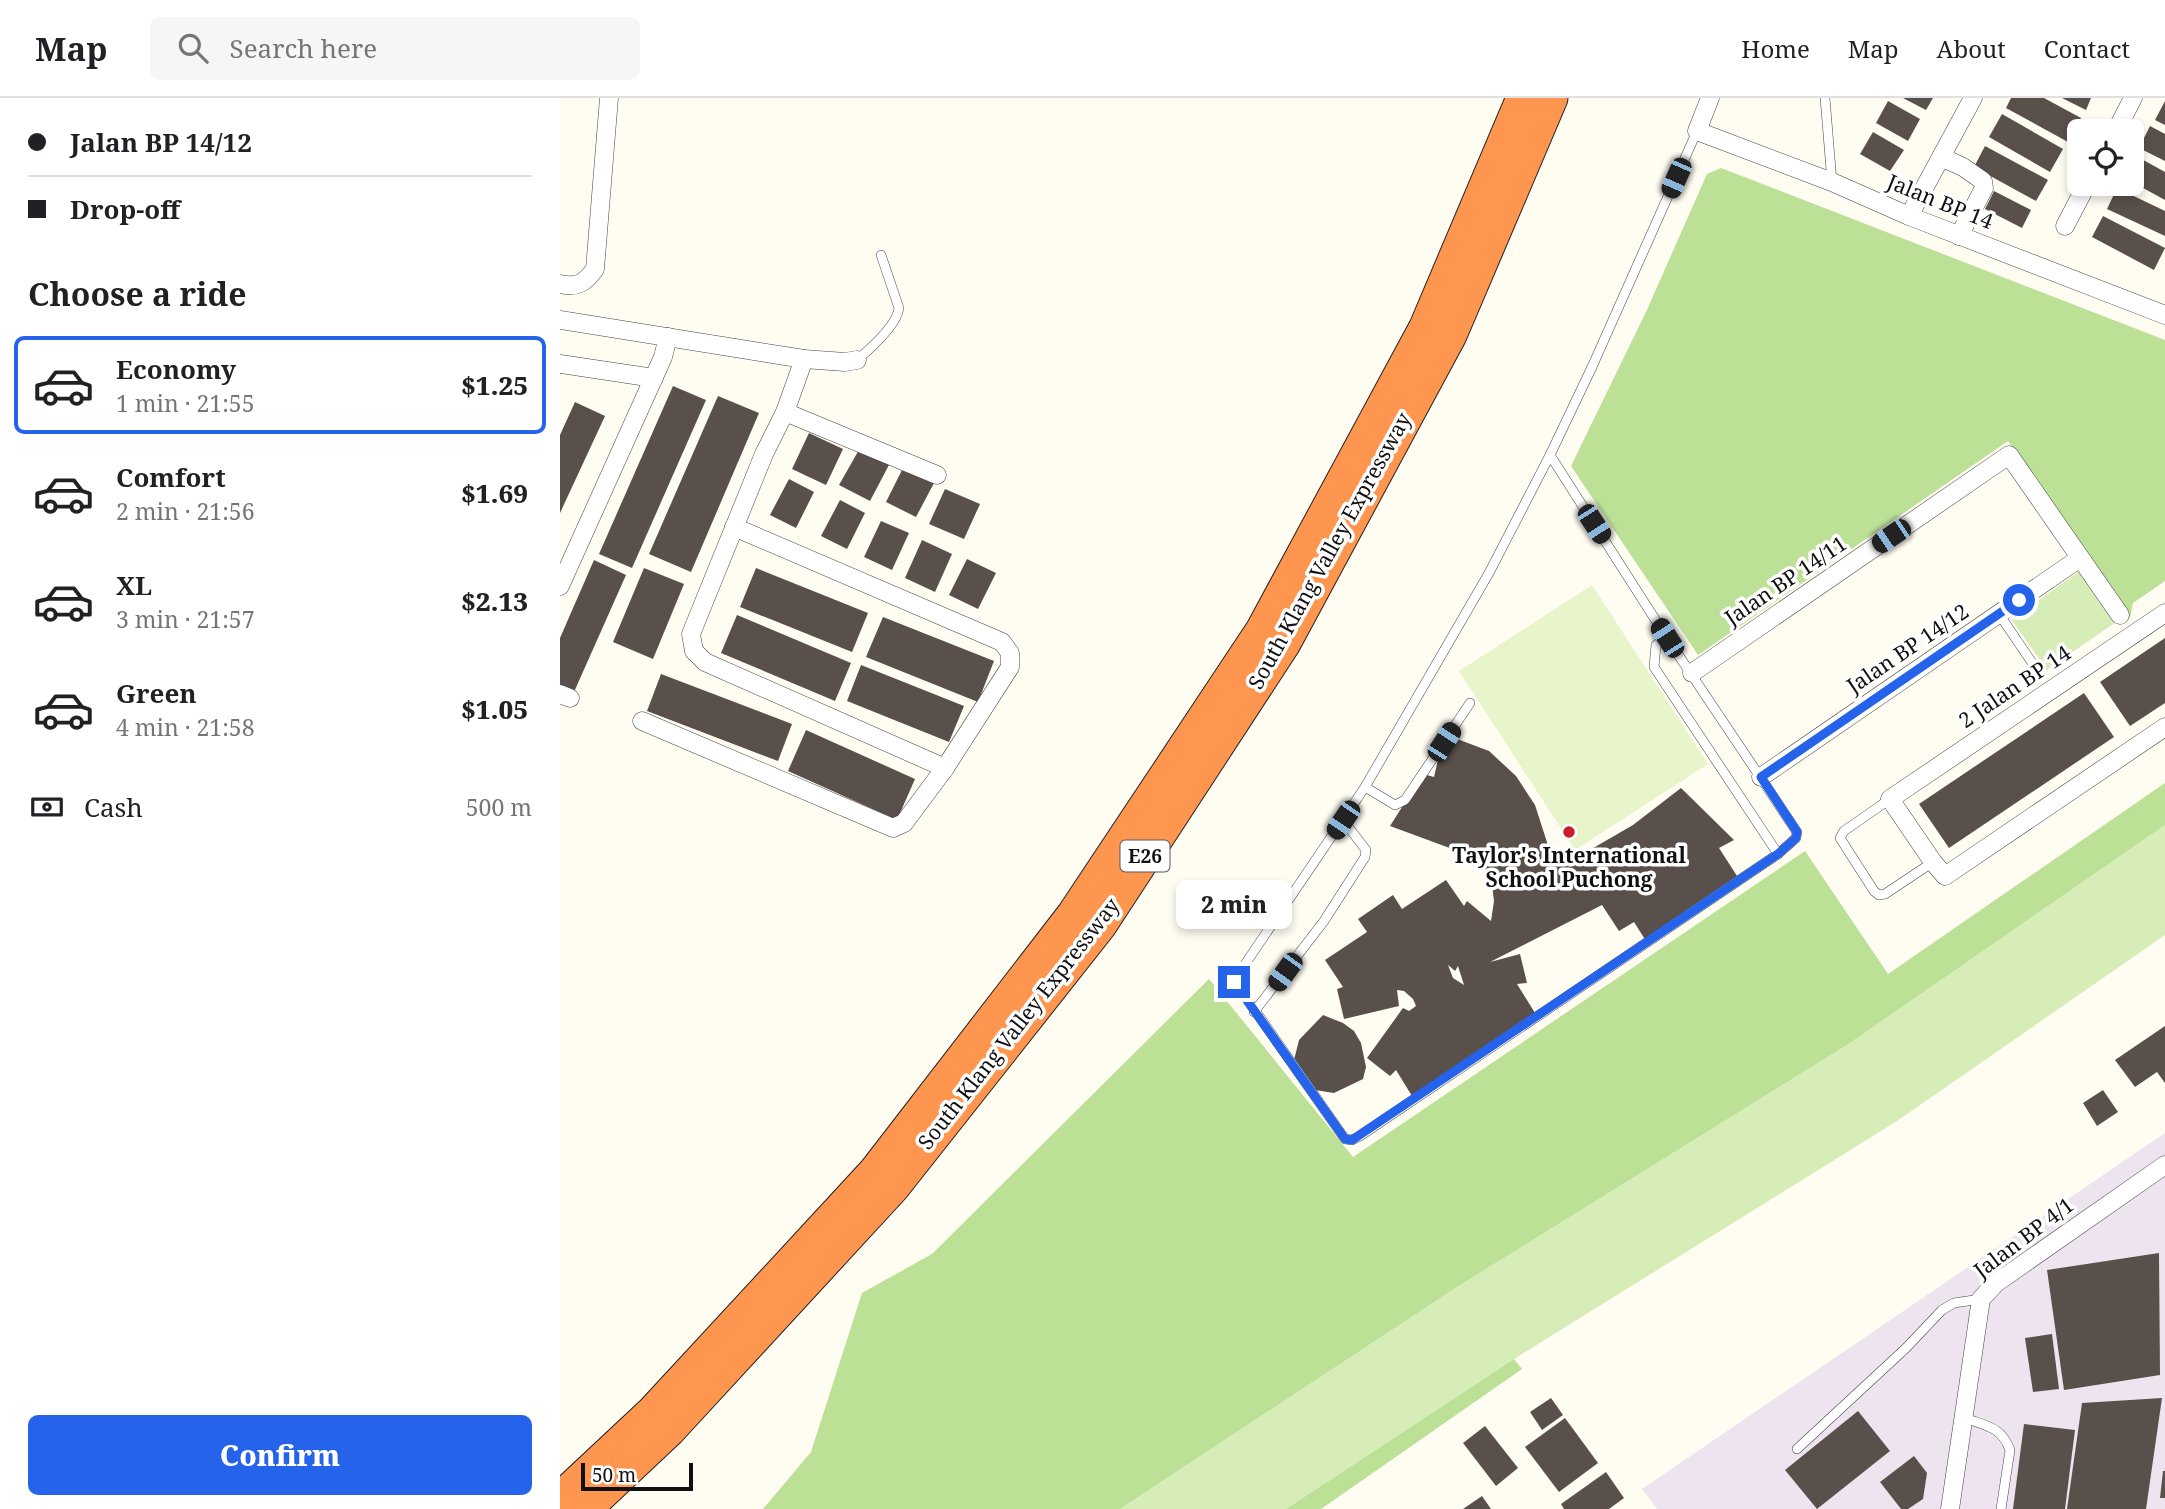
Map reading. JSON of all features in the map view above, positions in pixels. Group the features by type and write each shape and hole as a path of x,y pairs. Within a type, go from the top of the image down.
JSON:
{"highway":[{"name":"South Klang Valley Expressway","path":"560,1499 654,1411 875,1172 1074,914 1262,631 1426,327 1523,98"},
{"name":"South Klang Valley Expressway","path":"585,1509 669,1430 893,1187 1100,925 1284,643 1450,335 1551,98"}],"street":[{"path":"560,284 578,285 587,280 595,269 609,98"},
{"path":"1698,131 1710,98"},
{"path":"1909,216 1973,98"},
{"path":"2122,119 2133,98"},
{"name":"Jalan BP 14","path":"1698,131 1832,181 1909,216 2165,315"},
{"path":"1941,157 1963,167 1983,181 1984,188 1959,236"},
{"path":"2065,226 2081,196"},
{"path":"560,320 804,359 845,362 857,360"},
{"path":"560,586 654,378 668,337"},
{"path":"804,359 785,412 734,527 691,634 691,642 698,656 705,662 945,768"},
{"path":"560,364 654,378"},
{"path":"785,412 937,475"},
{"name":"Jalan BP 14/11","path":"1692,673 2009,455 2080,558"},
{"path":"642,721 893,828 904,823 945,768 1010,667 1012,660 1002,642 734,527"},
{"path":"2080,558 2120,615"},
{"name":"Jalan BP 14/12","path":"1761,777 2080,558"},
{"name":"2 Jalan BP 14","path":"1890,799 2165,612"},
{"path":"1890,799 1945,876 2165,727"},
{"name":"Jalan BP 4/1","path":"1950,1509 1981,1299 1996,1283 2165,1165"}],"lane":[{"path":"1825,98 1832,181"},
{"path":"1550,455 1667,638 1797,832 1796,838 1778,854 1352,1140 1345,1139 1254,1012 1234,982 1235,979 1365,787 1489,573 1550,455 1698,131"},
{"path":"857,360 872,347 898,316 899,308 881,255"},
{"path":"1999,614 2037,670"},
{"path":"1667,638 1656,645 1654,667 1778,854"},
{"path":"1365,787 1395,805 1405,800 1470,703"},
{"path":"1890,799 1844,831 1840,838 1874,891 1879,895 1885,894 1933,862"},
{"path":"1254,1012 1324,921 1365,857 1366,850 1343,820"},
{"path":"1797,1449 1906,1348 1942,1310 1954,1303 1981,1299"},
{"path":"1965,1418 2000,1431 2007,1441 2010,1450 2001,1509"}],"shaded area":[{"path":"2165,1133 2165,1509 1657,1509 1642,1489"}],"green space":[{"path":"1721,168 2165,340 2165,581 2133,603 2130,618 2008,441 1698,655 1571,466 1646,312 1707,174"},
{"path":"2080,571 2116,622 2047,670 2011,619"},
{"path":"1592,585 1708,764 1575,850 1459,671"},
{"path":"2165,783 2165,825 1847,1045 1457,1287 1120,1509 763,1509 811,1452 862,1293 932,1254 1209,979 1353,1157 1805,851 1888,974"},
{"path":"2165,825 2165,935 1897,1121 1514,1359 1286,1509 1120,1509 1457,1287 1847,1045"},
{"path":"1514,1359 1522,1369 1321,1509 1286,1509"}],"building":[{"path":"1903,98 1933,98 1926,110"},
{"path":"2011,98 2044,98 2081,118 2067,119 2067,141 2006,108"},
{"path":"2062,98 2091,98 2086,110"},
{"path":"1888,101 1920,119 1908,141 1876,123"},
{"path":"2165,101 2165,125 2155,120"},
{"path":"2002,114 2063,149 2050,172 1989,137"},
{"path":"2150,126 2165,134 2165,161 2144,150 2144,138"},
{"path":"1873,132 1904,150 1890,171 1860,154"},
{"path":"1985,146 2048,180 2036,201 1974,167"},
{"path":"2144,160 2165,172 2165,200 2144,189"},
{"path":"1994,191 2031,210 2022,228 1985,209"},
{"path":"2113,196 2134,196 2165,211 2165,236 2107,209"},
{"path":"2103,216 2165,248 2154,270 2092,237"},
{"path":"673,386 706,400 632,568 599,554"},
{"path":"718,396 759,413 691,572 649,554"},
{"path":"575,402 605,416 560,513 560,435"},
{"path":"809,433 843,449 826,485 792,469"},
{"path":"860,448 890,463 870,501 839,485"},
{"path":"903,468 934,483 916,517 886,502"},
{"path":"789,479 814,492 796,528 770,515"},
{"path":"945,489 980,504 964,539 929,524"},
{"path":"840,500 865,513 847,549 821,536"},
{"path":"881,521 909,533 892,570 864,557"},
{"path":"922,540 952,554 935,592 905,578"},
{"path":"967,559 996,573 978,609 949,595"},
{"path":"594,560 626,575 574,692 560,686 560,638"},
{"path":"644,568 684,584 653,659 613,642"},
{"path":"756,568 868,613 852,652 740,607"},
{"path":"737,615 851,663 835,701 721,653"},
{"path":"883,617 994,661 978,702 866,657"},
{"path":"2165,638 2165,703 2130,726 2100,682"},
{"path":"861,665 964,706 949,742 847,701"},
{"path":"661,674 792,724 778,761 647,711"},
{"path":"2084,693 2114,737 1949,848 1919,804"},
{"path":"806,730 915,779 897,820 788,771"},
{"path":"1444,734 1489,751 1516,776 1535,805 1554,864 1595,847 1633,825 1681,788 1734,840 1719,848 1739,879 1646,941 1634,922 1619,931 1602,905 1490,962 1520,954 1527,983 1517,984 1535,1013 1412,1096 1396,1070 1390,1076 1367,1058 1403,1008 1409,1011 1416,1006 1413,999 1404,991 1397,990 1399,1006 1344,1019 1337,989 1343,987 1325,960 1367,932 1358,919 1393,895 1402,909 1446,880 1464,906 1467,901 1491,921 1494,901 1492,885 1478,861 1390,826 1423,774 1434,777","holes":["1448,965 1455,971 1458,966 1464,985 1453,978"]},
{"path":"1323,1015 1354,1031 1361,1043 1366,1067 1363,1079 1334,1093 1315,1090 1293,1064 1299,1040"},
{"path":"2165,1026 2165,1083 2157,1072 2135,1087 2115,1060"},
{"path":"2103,1090 2118,1112 2097,1126 2083,1103"},
{"path":"2159,1253 2160,1375 2064,1390 2047,1270"},
{"path":"2052,1334 2059,1389 2033,1392 2025,1338"},
{"path":"1551,1398 1563,1415 1542,1430 1530,1412"},
{"path":"2162,1398 2146,1509 2067,1509 2082,1403"},
{"path":"1858,1411 1890,1451 1817,1509 1785,1470"},
{"path":"1565,1418 1598,1463 1559,1492 1525,1447"},
{"path":"2024,1424 2075,1430 2065,1509 2013,1509"},
{"path":"1485,1426 1518,1468 1496,1486 1463,1443"},
{"path":"1914,1456 1927,1473 1923,1499 1908,1509 1901,1509 1880,1482"},
{"path":"2163,1471 2165,1498 2160,1498"},
{"path":"1606,1472 1624,1498 1609,1509 1564,1509 1561,1504"},
{"path":"1482,1496 1491,1509 1463,1509"}],"place":[{"name":"Taylor's International School Puchong","path":"1569,832"}],"route":[{"path":"1234,982 1345,1139 1352,1140 1786,848 1796,838 1797,832 1761,777 2019,600"}]}
